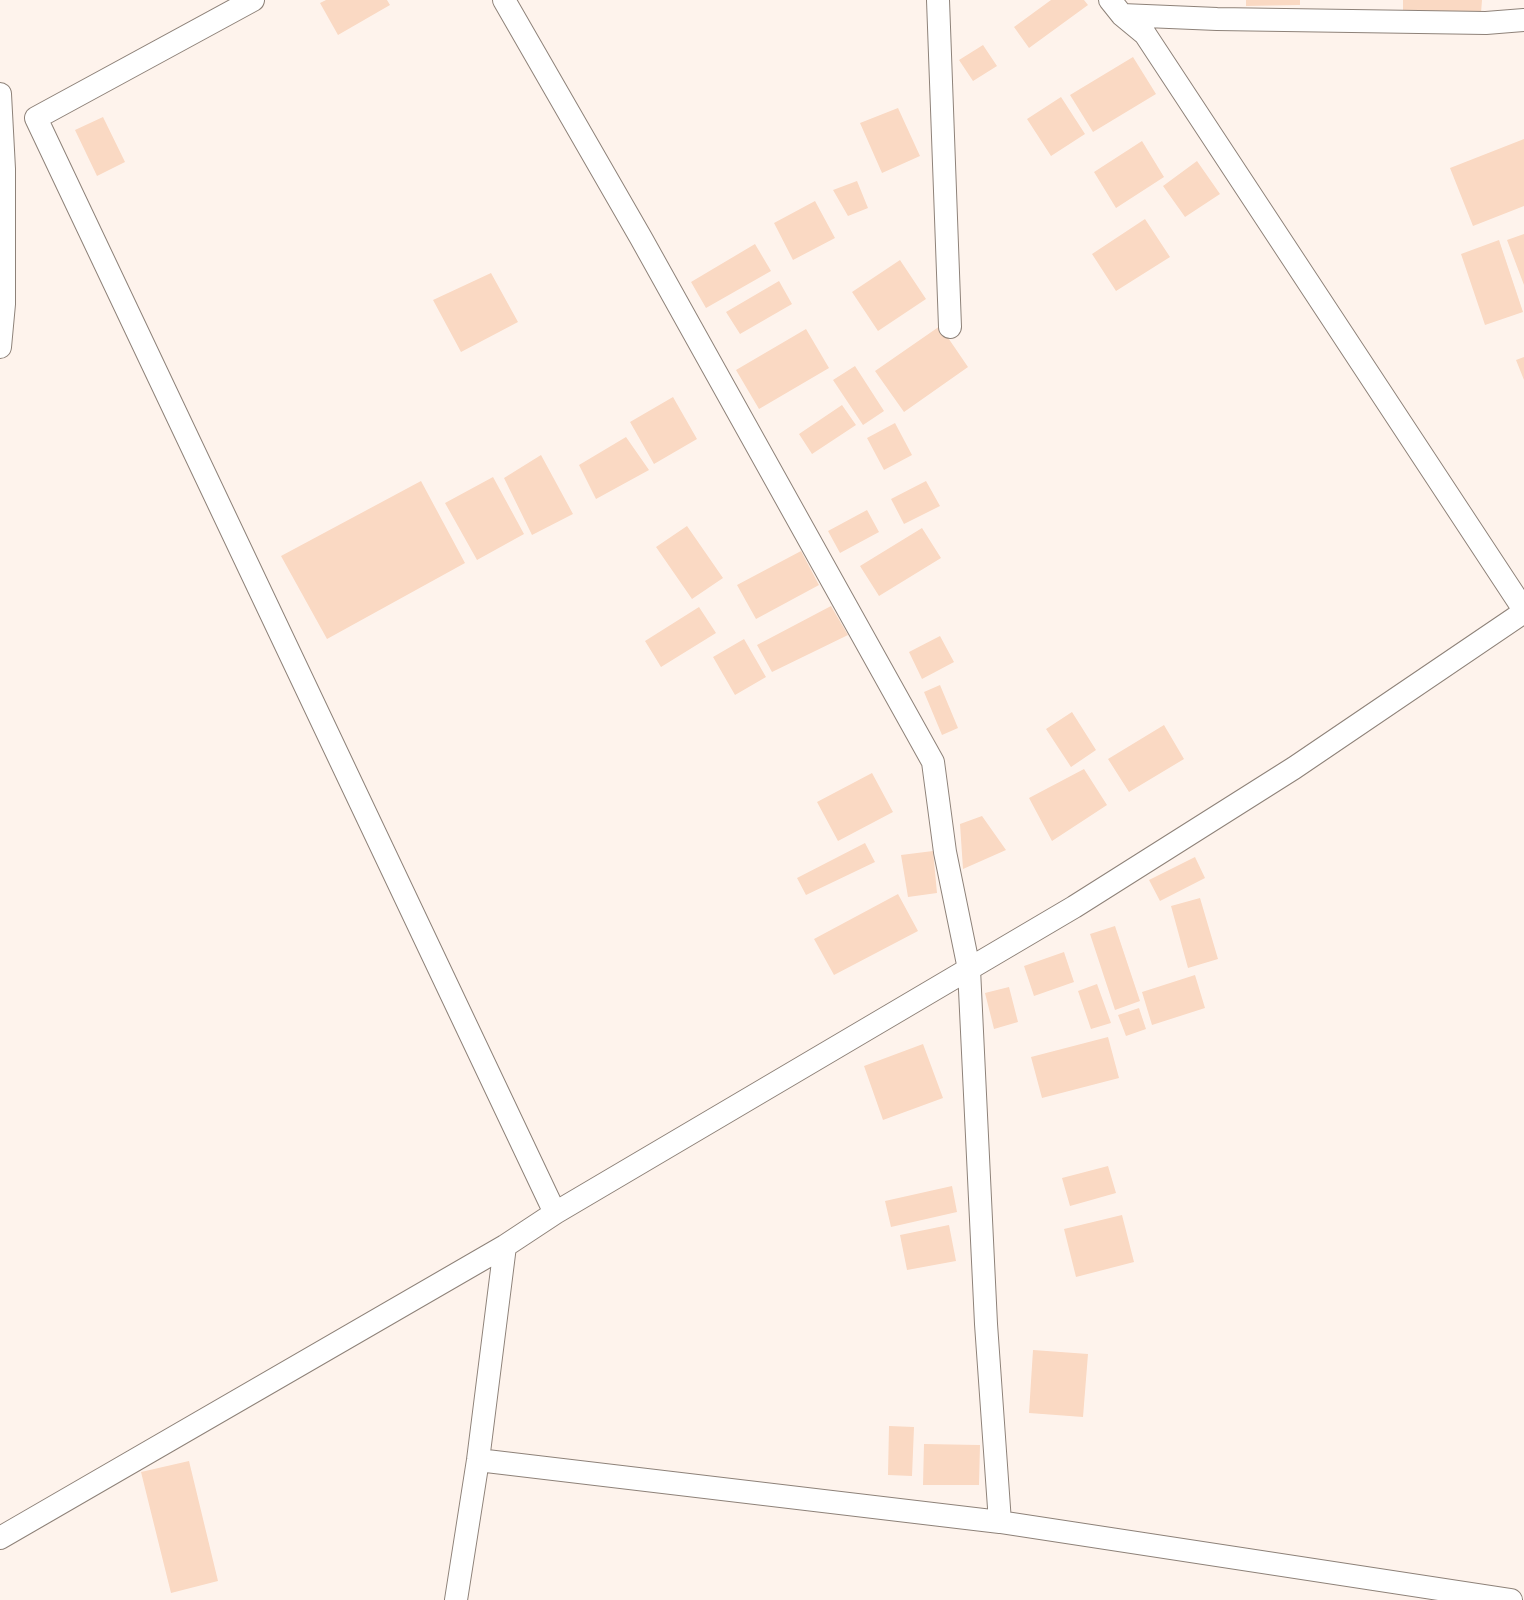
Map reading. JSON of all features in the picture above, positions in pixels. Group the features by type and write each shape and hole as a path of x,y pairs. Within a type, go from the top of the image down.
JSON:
{"street":[{"path":"253,0 36,118 556,1213"},
{"path":"504,0 641,238 933,762 945,852 969,969 986,1324 1000,1522"},
{"path":"938,0 950,327"},
{"path":"1116,7 1225,19 1471,23 1524,20"},
{"path":"0,1538 505,1246 556,1213 1074,907 1294,768 1524,611 1145,34 1116,7"},
{"path":"0,94 4,169 4,304 0,347"},
{"path":"456,1600 478,1460 505,1246"},
{"path":"478,1460 1000,1522 1511,1600"}],"building":[{"path":"326,0 387,0 390,5 338,35 320,3"},
{"path":"1051,0 1084,0 1088,5 1029,48 1014,27"},
{"path":"1246,0 1300,0 1300,5 1246,6"},
{"path":"1403,0 1482,0 1481,13 1403,11"},
{"path":"983,45 997,66 973,81 959,60"},
{"path":"1133,57 1156,94 1093,132 1070,95"},
{"path":"1061,97 1085,134 1051,156 1027,119"},
{"path":"898,108 920,156 882,173 860,123"},
{"path":"103,117 125,162 97,176 75,130"},
{"path":"1524,139 1524,206 1473,226 1450,168"},
{"path":"1142,141 1164,177 1116,208 1094,172"},
{"path":"1197,161 1220,194 1185,217 1163,186"},
{"path":"857,181 868,208 848,216 833,190"},
{"path":"815,201 835,238 793,260 774,223"},
{"path":"1145,219 1170,257 1116,291 1092,254"},
{"path":"1524,234 1524,285 1507,240"},
{"path":"1499,240 1523,312 1485,325 1461,254"},
{"path":"755,244 771,271 706,308 691,282"},
{"path":"900,260 926,299 878,331 852,292"},
{"path":"491,273 518,322 461,352 433,300"},
{"path":"779,281 792,304 740,334 726,312"},
{"path":"940,326 968,367 904,412 875,371"},
{"path":"806,329 829,368 759,409 736,370"},
{"path":"1524,357 1524,380 1516,360"},
{"path":"855,366 884,411 863,425 833,380"},
{"path":"673,397 697,439 654,464 630,422"},
{"path":"842,405 856,425 812,454 799,434"},
{"path":"895,423 912,455 884,470 867,438"},
{"path":"626,437 649,470 596,499 579,465"},
{"path":"541,455 573,514 532,535 504,478"},
{"path":"493,477 524,534 477,560 445,503"},
{"path":"421,481 465,563 327,639 281,556"},
{"path":"926,481 940,506 904,524 891,499"},
{"path":"867,510 879,532 840,553 828,531"},
{"path":"687,526 723,578 692,599 656,547"},
{"path":"922,528 941,558 879,596 860,566"},
{"path":"801,551 819,585 756,619 737,585"},
{"path":"831,606 848,635 772,672 757,645"},
{"path":"699,607 716,633 661,667 645,641"},
{"path":"940,636 954,662 922,679 909,652"},
{"path":"744,639 766,677 735,695 713,657"},
{"path":"940,685 958,728 942,735 924,692"},
{"path":"1072,712 1096,750 1071,767 1046,729"},
{"path":"1164,725 1184,759 1129,792 1108,759"},
{"path":"1084,769 1107,805 1052,841 1029,798"},
{"path":"872,773 893,812 838,841 817,802"},
{"path":"982,816 1006,850 963,869 960,824"},
{"path":"865,843 875,862 806,895 797,878"},
{"path":"933,851 937,893 908,897 901,855"},
{"path":"1195,857 1205,878 1160,901 1149,880"},
{"path":"898,894 918,931 834,975 814,939"},
{"path":"1200,898 1218,959 1188,968 1171,906"},
{"path":"1115,926 1140,1001 1115,1010 1090,934"},
{"path":"1064,952 1074,982 1034,996 1024,966"},
{"path":"1195,975 1205,1008 1152,1025 1142,992"},
{"path":"1097,984 1111,1023 1091,1029 1078,991"},
{"path":"1009,987 1018,1022 994,1029 985,993"},
{"path":"1139,1008 1146,1029 1126,1036 1118,1015"},
{"path":"1108,1037 1119,1078 1042,1098 1031,1057"},
{"path":"923,1044 943,1098 883,1120 864,1066"},
{"path":"1108,1166 1116,1193 1070,1206 1062,1178"},
{"path":"952,1186 957,1212 891,1227 885,1201"},
{"path":"1122,1215 1134,1262 1076,1277 1064,1229"},
{"path":"949,1225 956,1261 907,1270 900,1235"},
{"path":"1033,1350 1088,1354 1083,1417 1029,1413"},
{"path":"889,1426 914,1427 912,1476 888,1475"},
{"path":"924,1444 980,1445 979,1485 923,1485"},
{"path":"189,1461 218,1581 171,1593 141,1472"}]}
